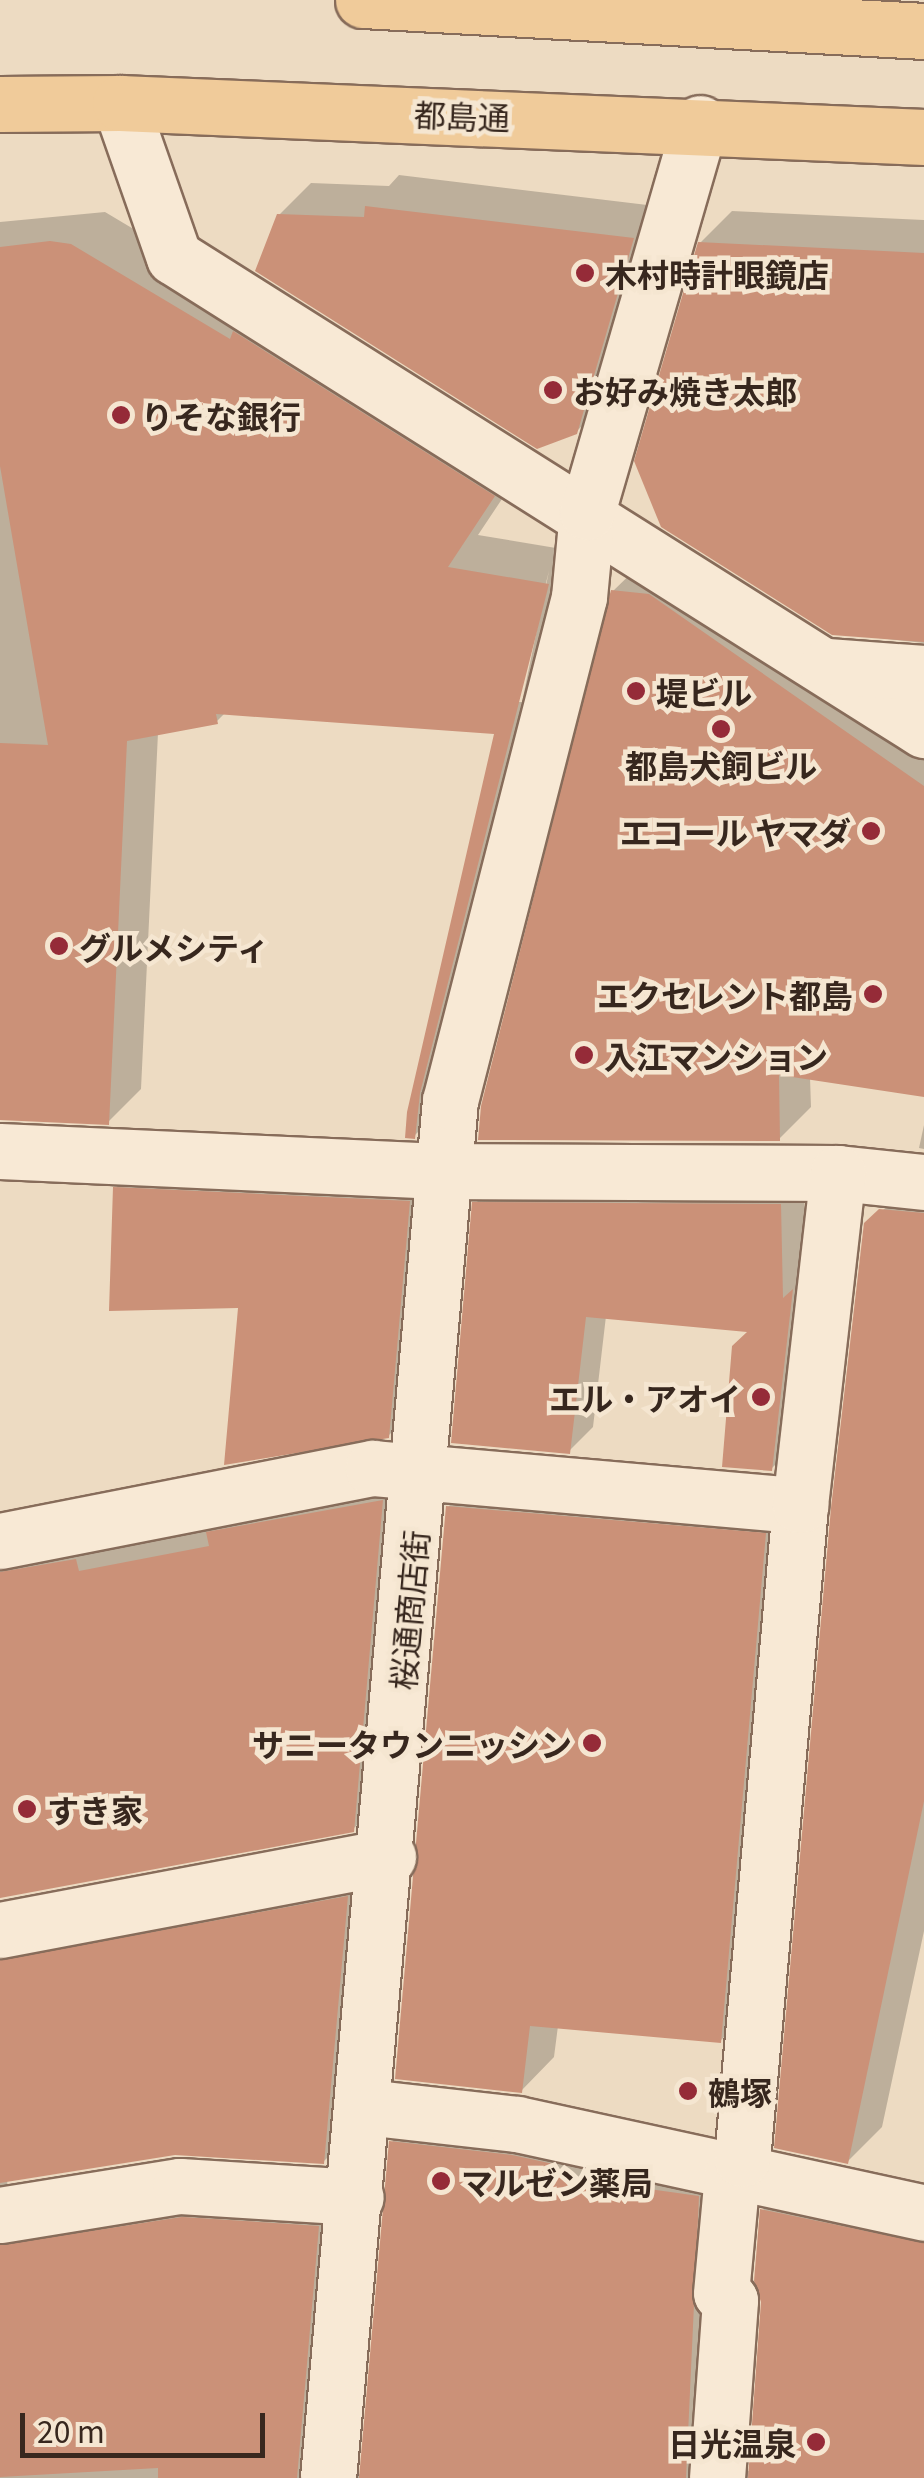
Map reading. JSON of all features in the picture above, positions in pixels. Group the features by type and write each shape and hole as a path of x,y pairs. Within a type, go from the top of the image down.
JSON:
{"main road":[{"path":"362,0 924,31"},
{"name":"都島通","path":"0,104 120,103 700,123 924,136"}],"street":[{"path":"120,103 174,257 587,512 924,730"},
{"name":"桜通商店街","path":"328,2478 388,1857 440,1172 450,1101 579,597 587,512 700,123"},
{"path":"824,666 924,672"},
{"path":"0,1151 440,1172 838,1173 924,1182"},
{"path":"717,2478 730,2300 721,2293 732,2175 742,2159 800,1505 838,1173"},
{"path":"0,1541 373,1468 800,1505"},
{"path":"0,1930 388,1857"},
{"path":"365,2107 517,2124 732,2175 924,2212"},
{"path":"0,2215 180,2186 356,2197"}],"building":[{"path":"365,206 634,238 577,434 537,449 255,271 277,214 364,217"},
{"path":"50,241 71,244 230,339 233,331 495,496 448,567 549,584 420,1093 415,1139 405,1138 407,1112 494,734 216,714 218,724 127,741 109,1125 0,1120 0,743 48,745 0,466 0,247"},
{"path":"698,242 924,253 924,642 832,635 661,527 634,461"},
{"path":"611,590 649,594 924,786 924,1097 779,1075 780,1141 478,1140 481,1106"},
{"path":"113,1187 410,1201 389,1438 224,1465 238,1308 109,1311"},
{"path":"472,1202 781,1204 783,1298 793,1289 772,1471 722,1467 732,1346 747,1332 586,1317 570,1454 451,1443"},
{"path":"879,1209 924,1213 924,1801 848,2164 774,2148 831,1508 864,1223"},
{"path":"383,1500 354,1832 0,1898 0,1572 76,1559 79,1571 209,1546 206,1532"},
{"name":"サニータウンニッシン","path":"446,1506 766,1533 721,2043 530,2026 522,2093 395,2079"},
{"path":"348,1896 324,2164 175,2155 0,2183 0,1960"},
{"path":"389,2141 512,2155 558,2165 556,2176 699,2196 686,2478 359,2478"},
{"path":"760,2209 924,2243 924,2478 748,2478 761,2302 754,2281"},
{"path":"182,2217 319,2226 297,2478 158,2478 158,2468 0,2477 0,2245"}],"place":[{"name":"木村時計眼鏡店","path":"585,273"},
{"name":"お好み焼き太郎","path":"553,390"},
{"name":"りそな銀行","path":"121,415"},
{"name":"堤ビル","path":"636,691"},
{"name":"都島犬飼ビル","path":"721,729"},
{"name":"エコール ヤマダ","path":"871,831"},
{"name":"グルメシティ","path":"59,946"},
{"name":"エクセレント都島","path":"873,994"},
{"name":"入江マンション","path":"584,1055"},
{"name":"エル・アオイ","path":"761,1397"},
{"name":"サニータウンニッシン","path":"592,1743"},
{"name":"すき家","path":"27,1809"},
{"name":"鵺塚","path":"688,2091"},
{"name":"マルゼン薬局","path":"441,2181"},
{"name":"日光温泉","path":"816,2442"}]}
